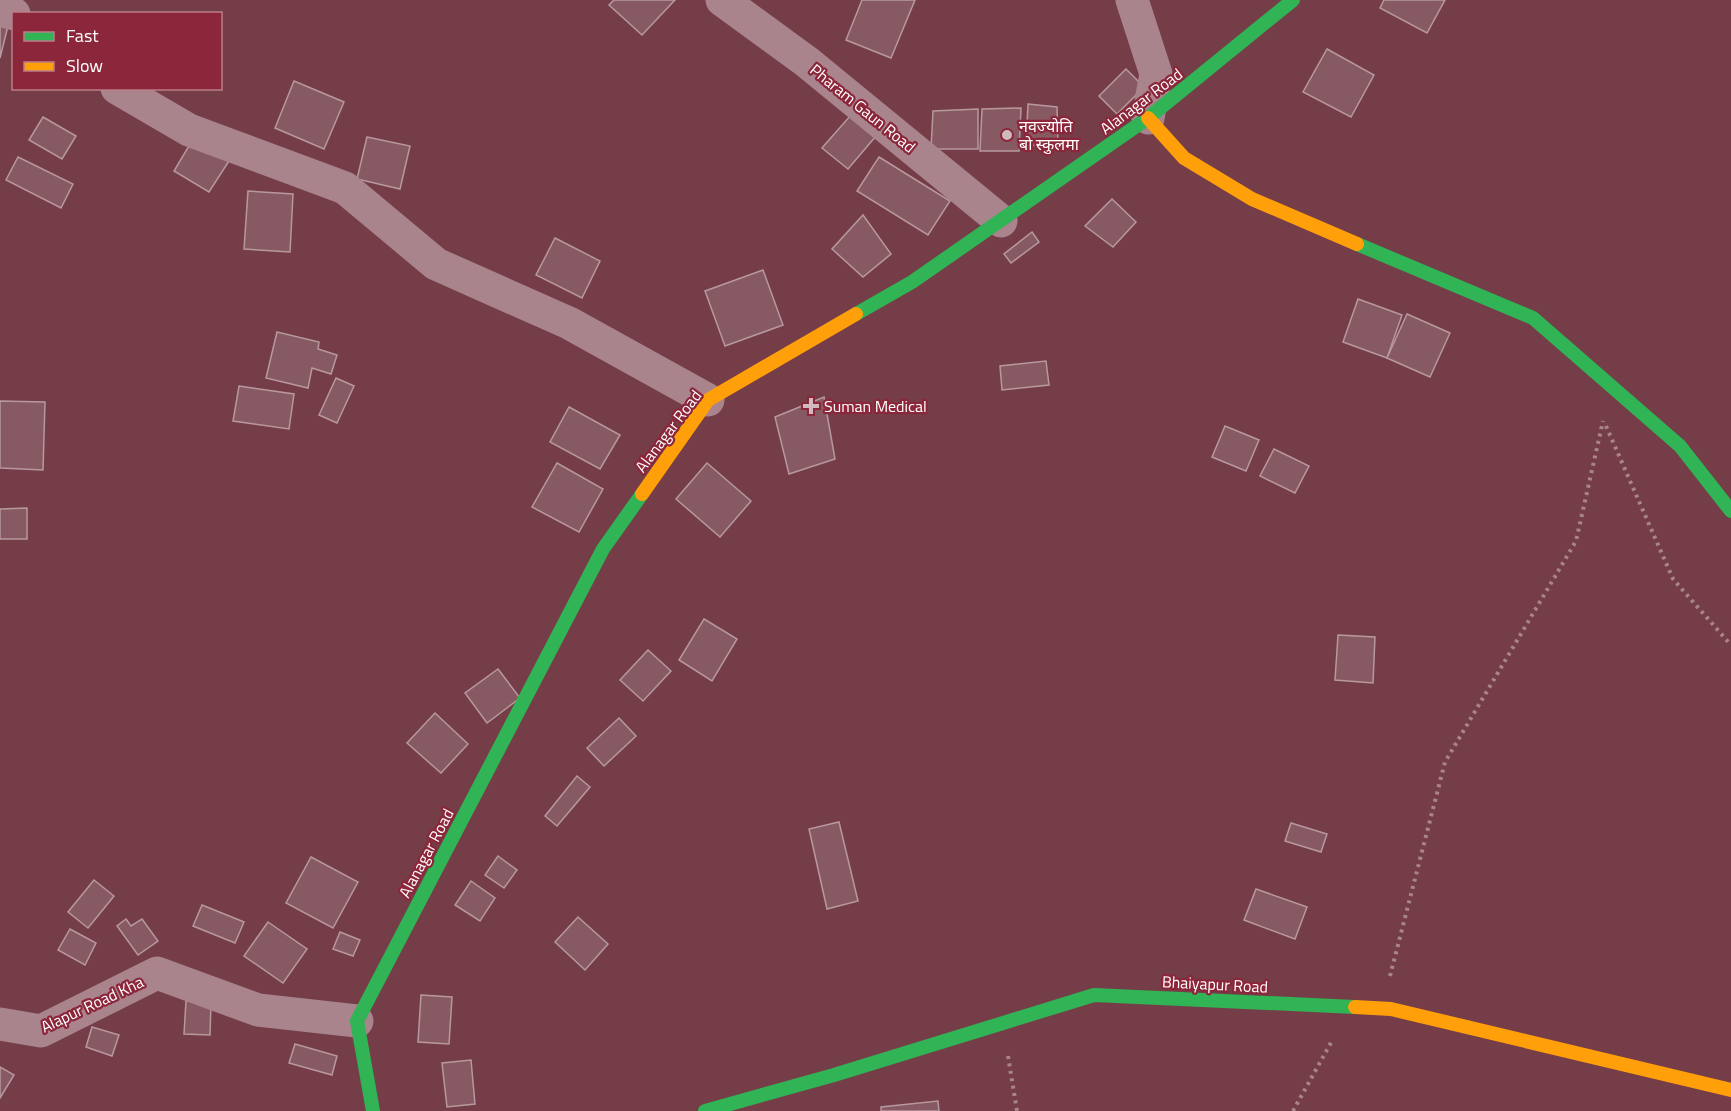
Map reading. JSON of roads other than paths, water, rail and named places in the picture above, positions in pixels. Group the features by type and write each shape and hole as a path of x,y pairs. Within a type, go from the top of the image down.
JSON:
{"street":[{"name":"Pharam Gaun Road","path":"722,0 807,62 1001,221"},
{"path":"1131,0 1156,74 1148,118 1184,158 1252,199 1533,318 1680,446 1731,511"},
{"name":"Alanagar Road","path":"357,1021 603,549 708,400 912,282 1148,118 1293,0"},
{"path":"120,90 189,130 345,188 436,264 568,323 708,400"},
{"name":"Alapur Road Kha","path":"0,1024 41,1031 157,973 258,1010 357,1021"},
{"name":"Bhaiyapur Road","path":"705,1111 834,1075 1094,995 1391,1009 1731,1090"},
{"path":"357,1021 373,1111"}],"place":[{"name":"नवज्याेति बाे स्कुलमा","path":"1007,135"},
{"name":"Suman Medical","path":"811,406"}]}
